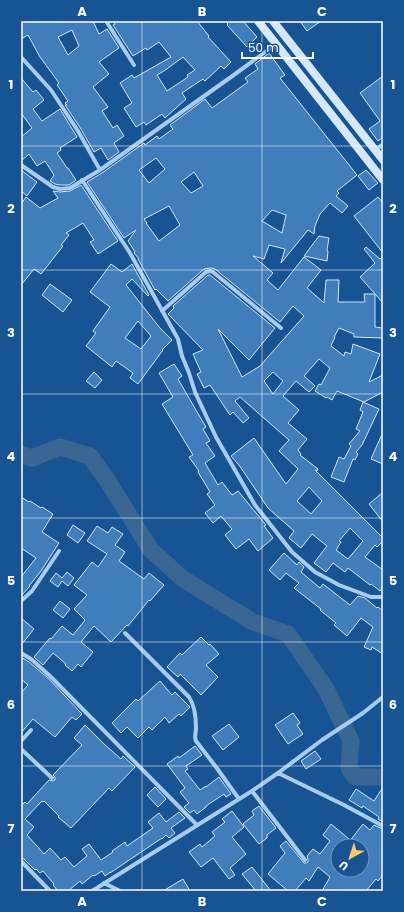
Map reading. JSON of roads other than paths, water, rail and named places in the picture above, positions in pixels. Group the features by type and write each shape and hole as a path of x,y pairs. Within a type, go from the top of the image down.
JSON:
{"main road":[{"path":"258,21 383,180"},
{"path":"273,21 383,160"}],"street":[{"path":"106,21 134,65"},
{"path":"21,165 53,187 60,189 70,188 100,170 225,82 276,44"},
{"path":"21,57 51,90 78,131 100,170"},
{"path":"376,150 383,144"},
{"path":"82,180 130,253 178,339 182,356 195,392 216,437 255,505 292,552 315,572 339,585 371,597 383,597"},
{"path":"162,311 206,272 210,271 281,328"},
{"path":"21,601 32,591 59,551"},
{"path":"125,633 189,697 193,703 195,711 196,729 194,736 196,741 239,799"},
{"path":"21,653 31,659 50,676 197,825"},
{"path":"92,891 252,791 322,740 363,713 383,697"},
{"path":"21,741 31,730"},
{"path":"21,749 52,778"},
{"path":"278,773 344,804 383,826"},
{"path":"252,791 305,860"},
{"path":"21,861 50,891"},
{"path":"104,883 120,891"}],"waterway":[{"path":"21,454 32,458 60,447 90,456 151,550 183,579 253,622 288,634 326,689 351,741 349,768 355,777 383,777"}]}
